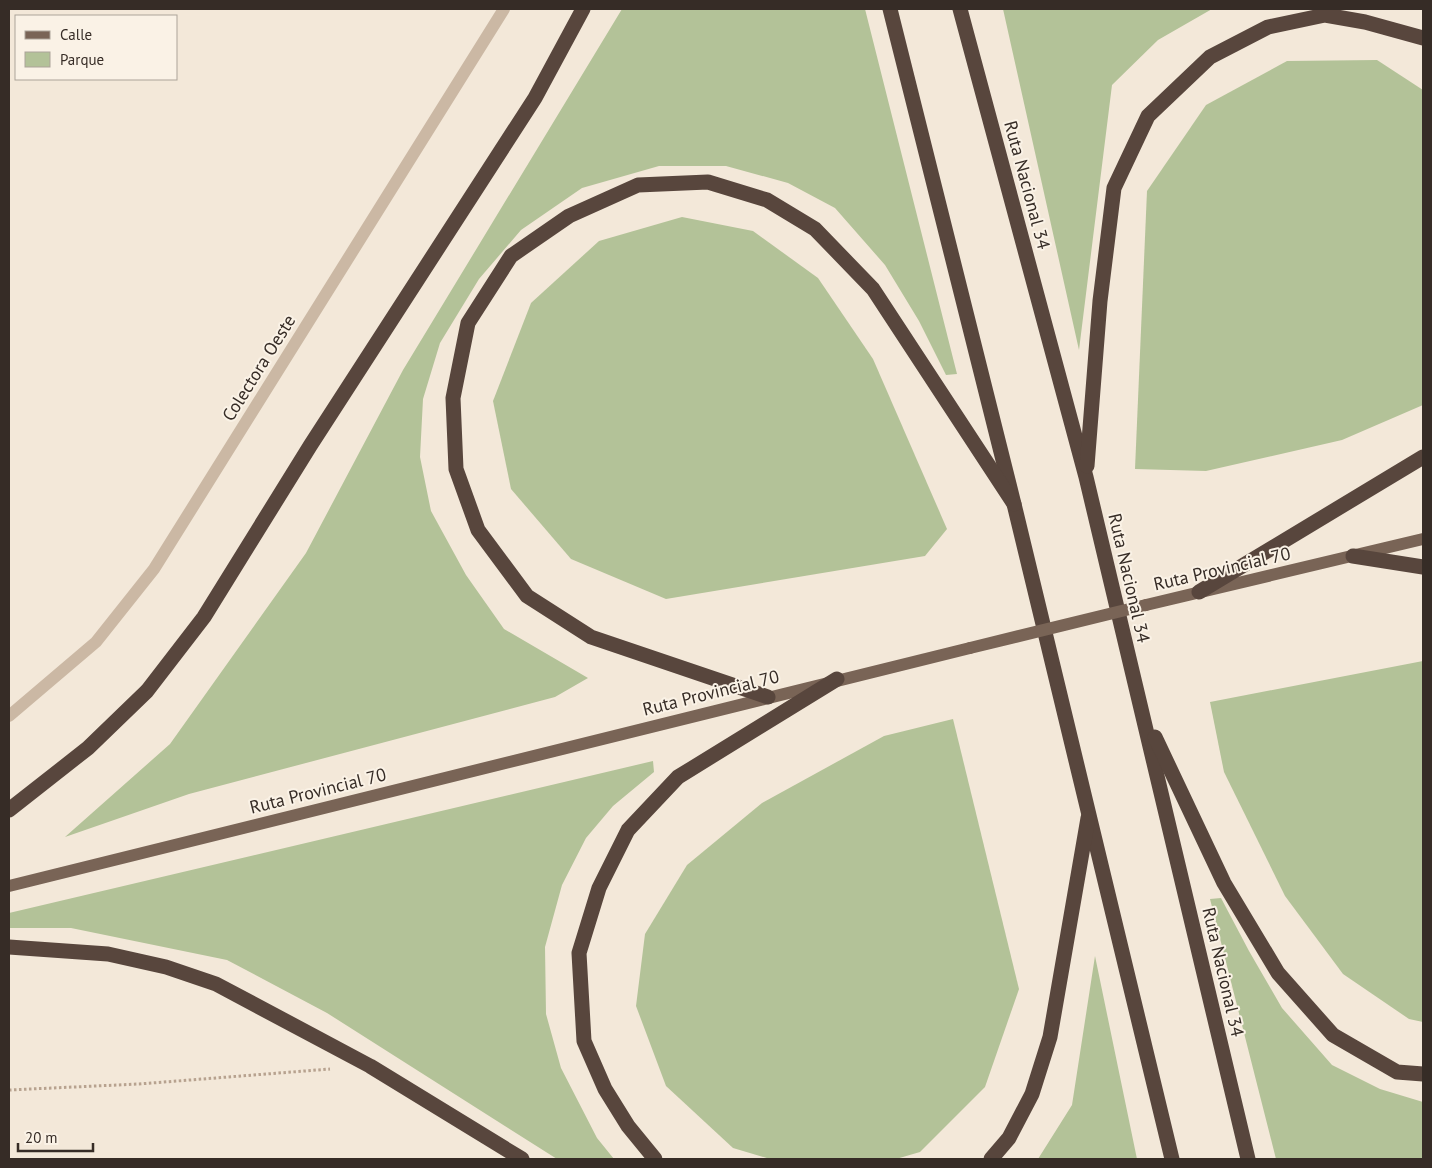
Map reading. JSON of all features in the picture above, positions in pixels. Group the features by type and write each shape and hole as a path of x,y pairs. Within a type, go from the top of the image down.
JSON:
{"highway":[{"path":"9,810 88,748 148,691 204,617 310,446 535,98 583,9"},
{"path":"890,9 1014,504 1172,1159"},
{"name":"Ruta Nacional 34","path":"960,9 1086,477 1248,1159"},
{"path":"1086,477 1100,301 1114,188 1148,116 1210,57 1268,27 1325,15 1365,22 1423,38"},
{"path":"768,696 591,637 527,596 478,530 456,469 453,398 468,323 511,256 569,216 638,185 708,182 767,200 815,229 873,289 1014,504"},
{"path":"1199,592 1423,457"},
{"path":"1353,556 1423,567"},
{"path":"655,1159 628,1126 605,1088 584,1041 579,953 599,888 628,830 678,777 837,680"},
{"path":"1141,709 1224,883 1278,973 1332,1035 1397,1072 1423,1074"},
{"path":"991,1159 1009,1138 1032,1094 1050,1037 1089,812"},
{"path":"9,946 108,954 166,967 216,984 370,1066 522,1159"}],"main road":[{"name":"Ruta Provincial 70","path":"9,886 768,696 1423,538"}],"street":[{"name":"Colectora Oeste","path":"9,716 96,642 154,569 504,9"}],"path":[{"path":"9,1090 139,1084 332,1069"}],"green space":[{"path":"622,9 865,9 957,374 946,375 919,321 885,265 835,208 788,183 726,166 659,166 582,188 521,230 479,279 440,343 423,399 420,457 431,511 466,575 504,629 588,678 555,697 189,794 65,837 170,744 306,553 403,370"},
{"path":"1003,9 1212,9 1158,40 1112,85 1079,350"},
{"path":"1377,60 1423,90 1423,405 1342,440 1206,471 1135,469 1147,191 1206,105 1287,61"},
{"path":"682,217 753,231 818,278 873,359 947,529 925,556 666,599 571,559 511,489 493,401 531,303 599,241"},
{"path":"1423,661 1423,1022 1409,1019 1343,974 1285,896 1224,772 1210,702"},
{"path":"953,719 1019,989 985,1087 920,1152 896,1159 770,1159 733,1148 666,1086 636,1006 645,934 687,865 762,803 884,736"},
{"path":"653,761 654,772 613,806 586,838 562,885 545,947 546,1014 561,1068 597,1138 614,1159 557,1159 327,1013 227,960 71,928 9,928 9,913"},
{"path":"1221,898 1282,1008 1332,1065 1380,1089 1423,1102 1423,1159 1276,1159 1210,899"},
{"path":"1095,956 1137,1159 1038,1159 1072,1105"}]}
